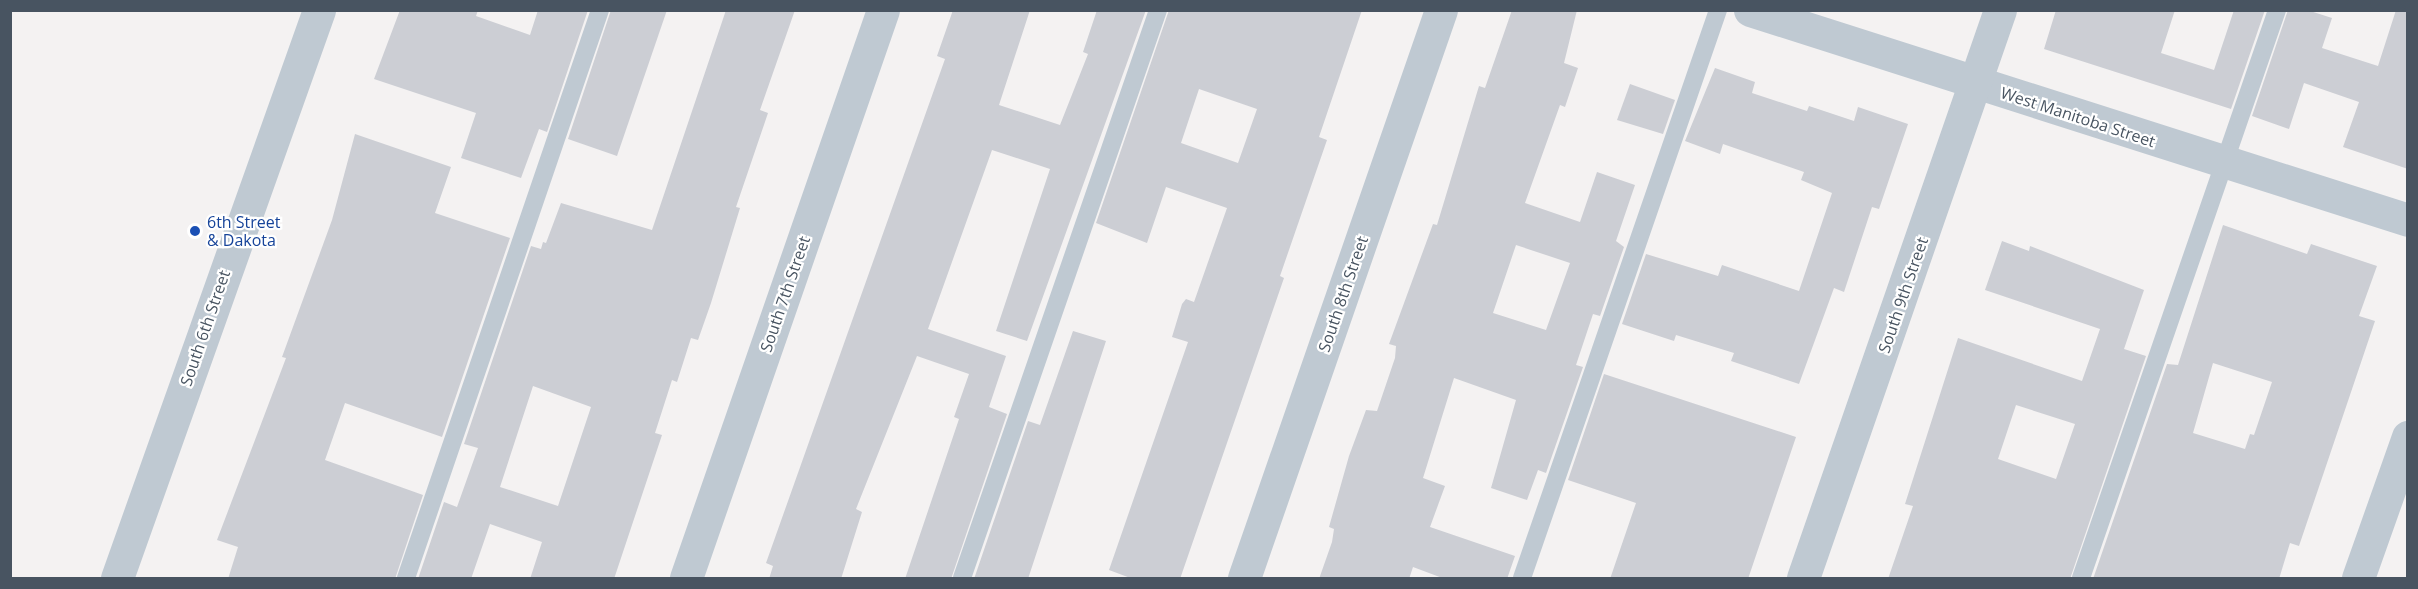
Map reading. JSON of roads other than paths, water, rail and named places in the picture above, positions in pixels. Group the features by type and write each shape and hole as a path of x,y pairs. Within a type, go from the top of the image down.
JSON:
{"street":[{"name":"South 6th Street","path":"117,579 319,10"},
{"name":"South 7th Street","path":"686,579 883,10"},
{"name":"South 8th Street","path":"1244,579 1441,10"},
{"name":"West Manitoba Street","path":"1750,10 1975,85 2408,220"},
{"name":"South 9th Street","path":"1803,579 2000,10"},
{"path":"2358,579 2408,437"}],"lane":[{"path":"406,579 600,10"},
{"path":"962,579 1158,10"},
{"path":"1522,579 1718,10"},
{"path":"2081,579 2277,10"}],"place":[{"name":"6th Street & Dakota","path":"195,231"}]}
